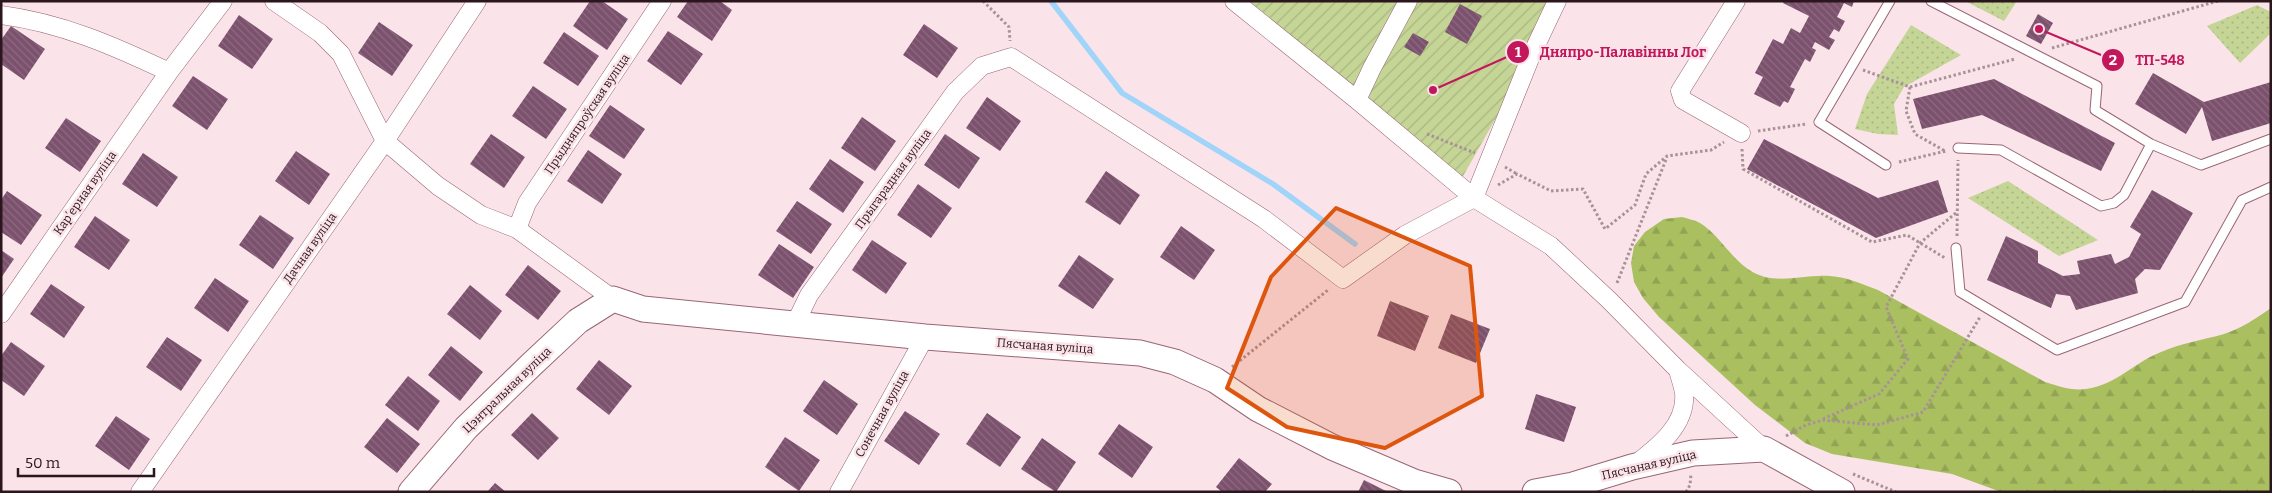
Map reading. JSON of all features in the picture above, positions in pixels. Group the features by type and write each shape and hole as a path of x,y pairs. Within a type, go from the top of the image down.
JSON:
{"street":[{"name":"Карʼерная вуліца","path":"1,314 169,72 223,1"},
{"path":"274,1 320,33 341,54 385,141 438,186 481,215 517,229 613,298"},
{"name":"Дачная вуліца","path":"140,492 385,141 477,1"},
{"name":"Прыдняпроўская вуліца","path":"517,229 527,203 662,1"},
{"path":"1234,1 1357,100 1474,198 1551,246 1610,300 1678,370 1764,449 1842,492"},
{"path":"1357,100 1408,1"},
{"path":"1011,57 1264,219 1343,279 1405,234 1474,198 1531,56 1557,1"},
{"path":"1736,1 1680,91 1683,100 1740,133"},
{"path":"1,15 35,20 69,29 127,52 169,72"},
{"name":"Прыгарадная вуліца","path":"796,324 809,295 955,92 982,66 1011,57"},
{"name":"Пясчаная вуліца","path":"613,298 643,309 925,337 1140,353 1175,362 1215,380 1258,409 1302,433 1414,482 1449,492"},
{"name":"Цэнтральная вуліца","path":"410,492 466,428 531,365 578,321 613,298"},
{"name":"Сонечная вуліца","path":"838,492 925,337"},
{"path":"1632,467 1663,443 1682,414 1684,394 1678,370"},
{"name":"Пясчаная вуліца","path":"1535,492 1573,485 1632,467 1693,453 1764,449"}],"lane":[{"path":"1886,165 1819,122 1890,1"},
{"path":"1931,1 2097,86 2095,110 2151,144 2201,165 2271,139"},
{"path":"1958,148 2001,150 2101,206 2114,203 2124,195 2151,144"},
{"path":"1956,248 1956,265 1960,292 2057,350 2185,302 2242,200 2271,187"}],"path":[{"path":"983,1 1008,28 1011,57"},
{"path":"1910,87 1906,111 1915,134 1945,151"},
{"path":"1425,134 1489,158 1550,191 1583,189 1605,229 1635,205 1646,174 1667,156 1711,150 1740,133 1819,122"},
{"path":"1740,133 1743,169 1872,242 1907,235 1956,265"},
{"path":"1886,165 1958,148 1956,248"},
{"path":"1622,271 1667,156"},
{"path":"1474,198 1517,174"},
{"path":"1764,449 1806,425 1822,420 1879,394 1908,359 1886,307 1920,243 1957,212"},
{"path":"1215,380 1343,279"},
{"path":"1822,420 1877,425 1923,412 1986,308"}],"highlighted area":[{"path":"1336,208 1470,266 1482,396 1385,448 1287,427 1227,388 1271,277"}],"green space":[{"path":"1247,1 1562,1 1462,178"},
{"path":"1965,1 2017,1 2004,21"},
{"path":"2257,5 2271,12 2271,33 2240,63 2207,26"},
{"path":"1911,25 1961,55 1904,87 1894,104 1898,135 1878,134 1855,129 1867,94"},
{"path":"2008,181 2098,240 2059,256 1968,198"},
{"path":"1682,217 1698,222 1708,229 1738,260 1755,273 1765,277 1781,279 1830,276 1860,283 1878,290 2045,382 2070,389 2086,389 2107,383 2161,352 2230,332 2271,308 2271,492 2001,492 1952,474 1832,454 1805,443 1755,405 1659,317 1643,298 1634,282 1631,263 1634,246 1645,232 1664,219"}],"building":[{"path":"590,1 602,1 628,19 607,50 573,26"},
{"path":"688,1 720,1 732,10 712,41 677,17"},
{"path":"1784,1 1854,1 1852,7 1844,3 1837,17 1845,21 1839,32 1834,29 1829,37 1835,40 1829,50 1815,42 1812,48 1816,50 1810,62 1805,59 1790,87 1795,89 1788,103 1784,101 1780,107 1754,94 1763,77 1755,73 1773,39 1783,44 1791,28 1800,33 1809,16 1783,3"},
{"path":"1460,4 1482,16 1467,44 1445,32"},
{"path":"2038,14 2053,23 2041,44 2026,36"},
{"path":"239,15 273,39 252,69 218,46"},
{"path":"379,22 413,45 392,76 358,53"},
{"path":"924,24 958,48 937,78 903,55"},
{"path":"11,26 45,49 24,80 1,64 1,40"},
{"path":"668,31 703,54 681,85 647,61"},
{"path":"564,32 599,56 578,86 543,63"},
{"path":"1413,33 1429,42 1420,56 1404,47"},
{"path":"2153,73 2204,102 2271,82 2271,123 2212,141 2202,107 2186,134 2135,104"},
{"path":"193,76 228,99 207,130 172,106"},
{"path":"1994,79 2115,143 2101,171 1982,115 1922,129 1913,99"},
{"path":"533,86 567,109 546,139 512,116"},
{"path":"987,97 1021,121 1000,151 966,128"},
{"path":"610,105 645,129 624,159 589,136"},
{"path":"862,117 896,141 875,171 841,148"},
{"path":"66,118 101,141 80,172 45,148"},
{"path":"491,134 525,157 504,188 470,164"},
{"path":"945,134 980,158 959,189 924,165"},
{"path":"1764,139 1878,198 1938,180 1948,212 1876,238 1747,169"},
{"path":"588,150 622,174 602,204 567,181"},
{"path":"296,151 330,174 309,205 275,181"},
{"path":"143,153 178,177 157,207 122,184"},
{"path":"830,159 864,182 843,213 809,189"},
{"path":"1106,171 1140,195 1120,225 1085,202"},
{"path":"918,184 952,208 931,238 897,215"},
{"path":"2152,190 2193,213 2160,270 2145,269 2135,279 2138,293 2076,310 2070,296 2056,294 2051,308 1987,280 2006,236 2038,251 2038,263 2063,276 2080,274 2077,261 2111,254 2115,264 2129,257 2141,234 2130,227"},
{"path":"7,191 42,215 21,245 1,232 1,200"},
{"path":"797,201 832,224 811,254 776,231"},
{"path":"260,215 294,238 273,269 239,245"},
{"path":"95,216 130,240 109,270 74,247"},
{"path":"1181,226 1215,250 1194,280 1160,257"},
{"path":"872,240 907,263 886,294 852,270"},
{"path":"779,244 814,267 793,298 758,275"},
{"path":"1,250 14,259 1,278"},
{"path":"1079,255 1114,279 1093,309 1058,286"},
{"path":"528,265 561,291 538,320 505,295"},
{"path":"215,278 249,301 228,332 194,308"},
{"path":"51,284 85,307 64,338 30,314"},
{"path":"470,285 502,311 480,340 447,314"},
{"path":"1390,301 1429,316 1415,351 1377,336"},
{"path":"1451,314 1490,329 1476,363 1438,348"},
{"path":"167,337 202,360 181,391 146,367"},
{"path":"11,342 45,366 24,396 1,380 1,356"},
{"path":"451,346 483,372 460,401 428,375"},
{"path":"599,360 632,386 609,415 576,389"},
{"path":"408,376 440,401 418,431 385,405"},
{"path":"824,380 858,404 837,435 803,411"},
{"path":"1536,394 1576,407 1564,442 1525,429"},
{"path":"905,411 940,434 919,465 884,441"},
{"path":"532,413 559,438 538,460 511,435"},
{"path":"987,413 1021,437 1000,467 966,444"},
{"path":"116,416 150,439 129,470 95,446"},
{"path":"387,418 420,444 397,473 364,447"},
{"path":"1119,424 1153,447 1132,478 1098,454"},
{"path":"785,437 820,460 799,491 765,467"},
{"path":"1042,438 1076,462 1056,492 1021,469"},
{"path":"1239,458 1272,484 1265,492 1222,492 1216,487"},
{"path":"1364,480 1388,492 1358,492"},
{"path":"495,483 506,492 487,492"}],"waterway":[{"path":"1051,1 1122,93 1273,184 1355,244"}],"place":[{"name":"ТП-548","path":"2039,29"},
{"name":"Дняпро-Палавінны Лог","path":"1433,90"}]}
